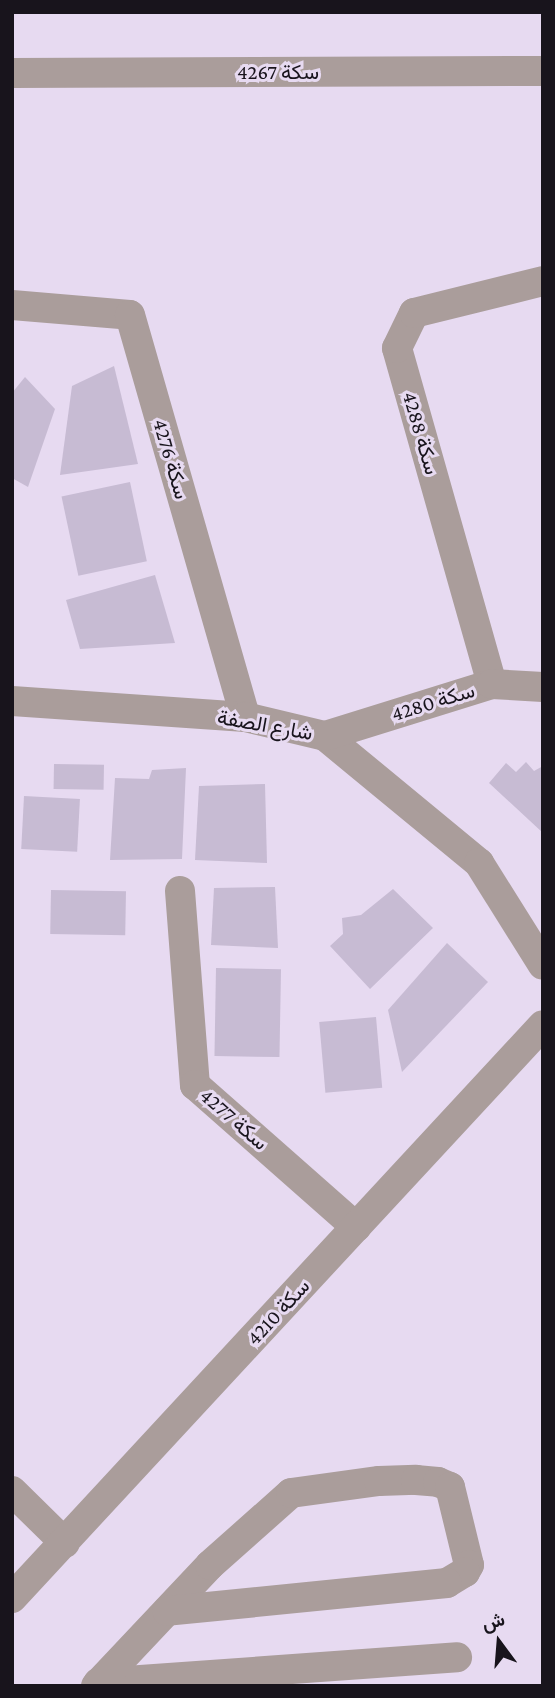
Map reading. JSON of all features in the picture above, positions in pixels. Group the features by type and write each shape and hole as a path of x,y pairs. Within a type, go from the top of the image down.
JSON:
{"street":[{"name":"سكة 4267","path":"12,73 543,71"},
{"name":"سكة 4288","path":"492,684 397,348 414,313 543,281"},
{"name":"سكة 4276","path":"12,305 130,314 245,717"},
{"name":"سكة 4280","path":"325,736 492,684 543,687"},
{"name":"شارع الصفة","path":"12,701 245,717 325,736 479,863 543,964"},
{"name":"سكة 4277","path":"180,891 195,1085 356,1227"},
{"name":"سكة 4210","path":"12,1598 543,1025"},
{"path":"97,1685 210,1565 292,1493 379,1481 416,1480 438,1482 450,1487 469,1565 465,1572 447,1583 167,1611"},
{"path":"12,1491 65,1543"},
{"path":"97,1685 457,1657"}],"building":[{"path":"114,366 138,464 60,475 72,386"},
{"path":"25,377 55,409 28,487 12,478 12,393"},
{"path":"130,482 147,561 78,576 62,497"},
{"path":"155,575 175,643 80,649 66,600"},
{"path":"526,762 534,771 543,766 543,833 489,783 506,763 516,772"},
{"path":"54,764 104,765 104,790 54,789"},
{"path":"186,768 182,859 110,860 115,778 149,779 152,770"},
{"path":"265,784 267,863 195,860 199,786"},
{"path":"24,796 80,799 77,852 21,849"},
{"path":"275,887 278,948 211,945 214,888"},
{"path":"393,889 433,928 370,989 330,946 343,934 342,918 361,915"},
{"path":"51,890 126,891 125,935 50,934"},
{"path":"447,943 488,982 402,1072 388,1010"},
{"path":"216,968 281,969 279,1057 214,1056"},
{"path":"376,1017 382,1088 325,1093 319,1022"}]}
